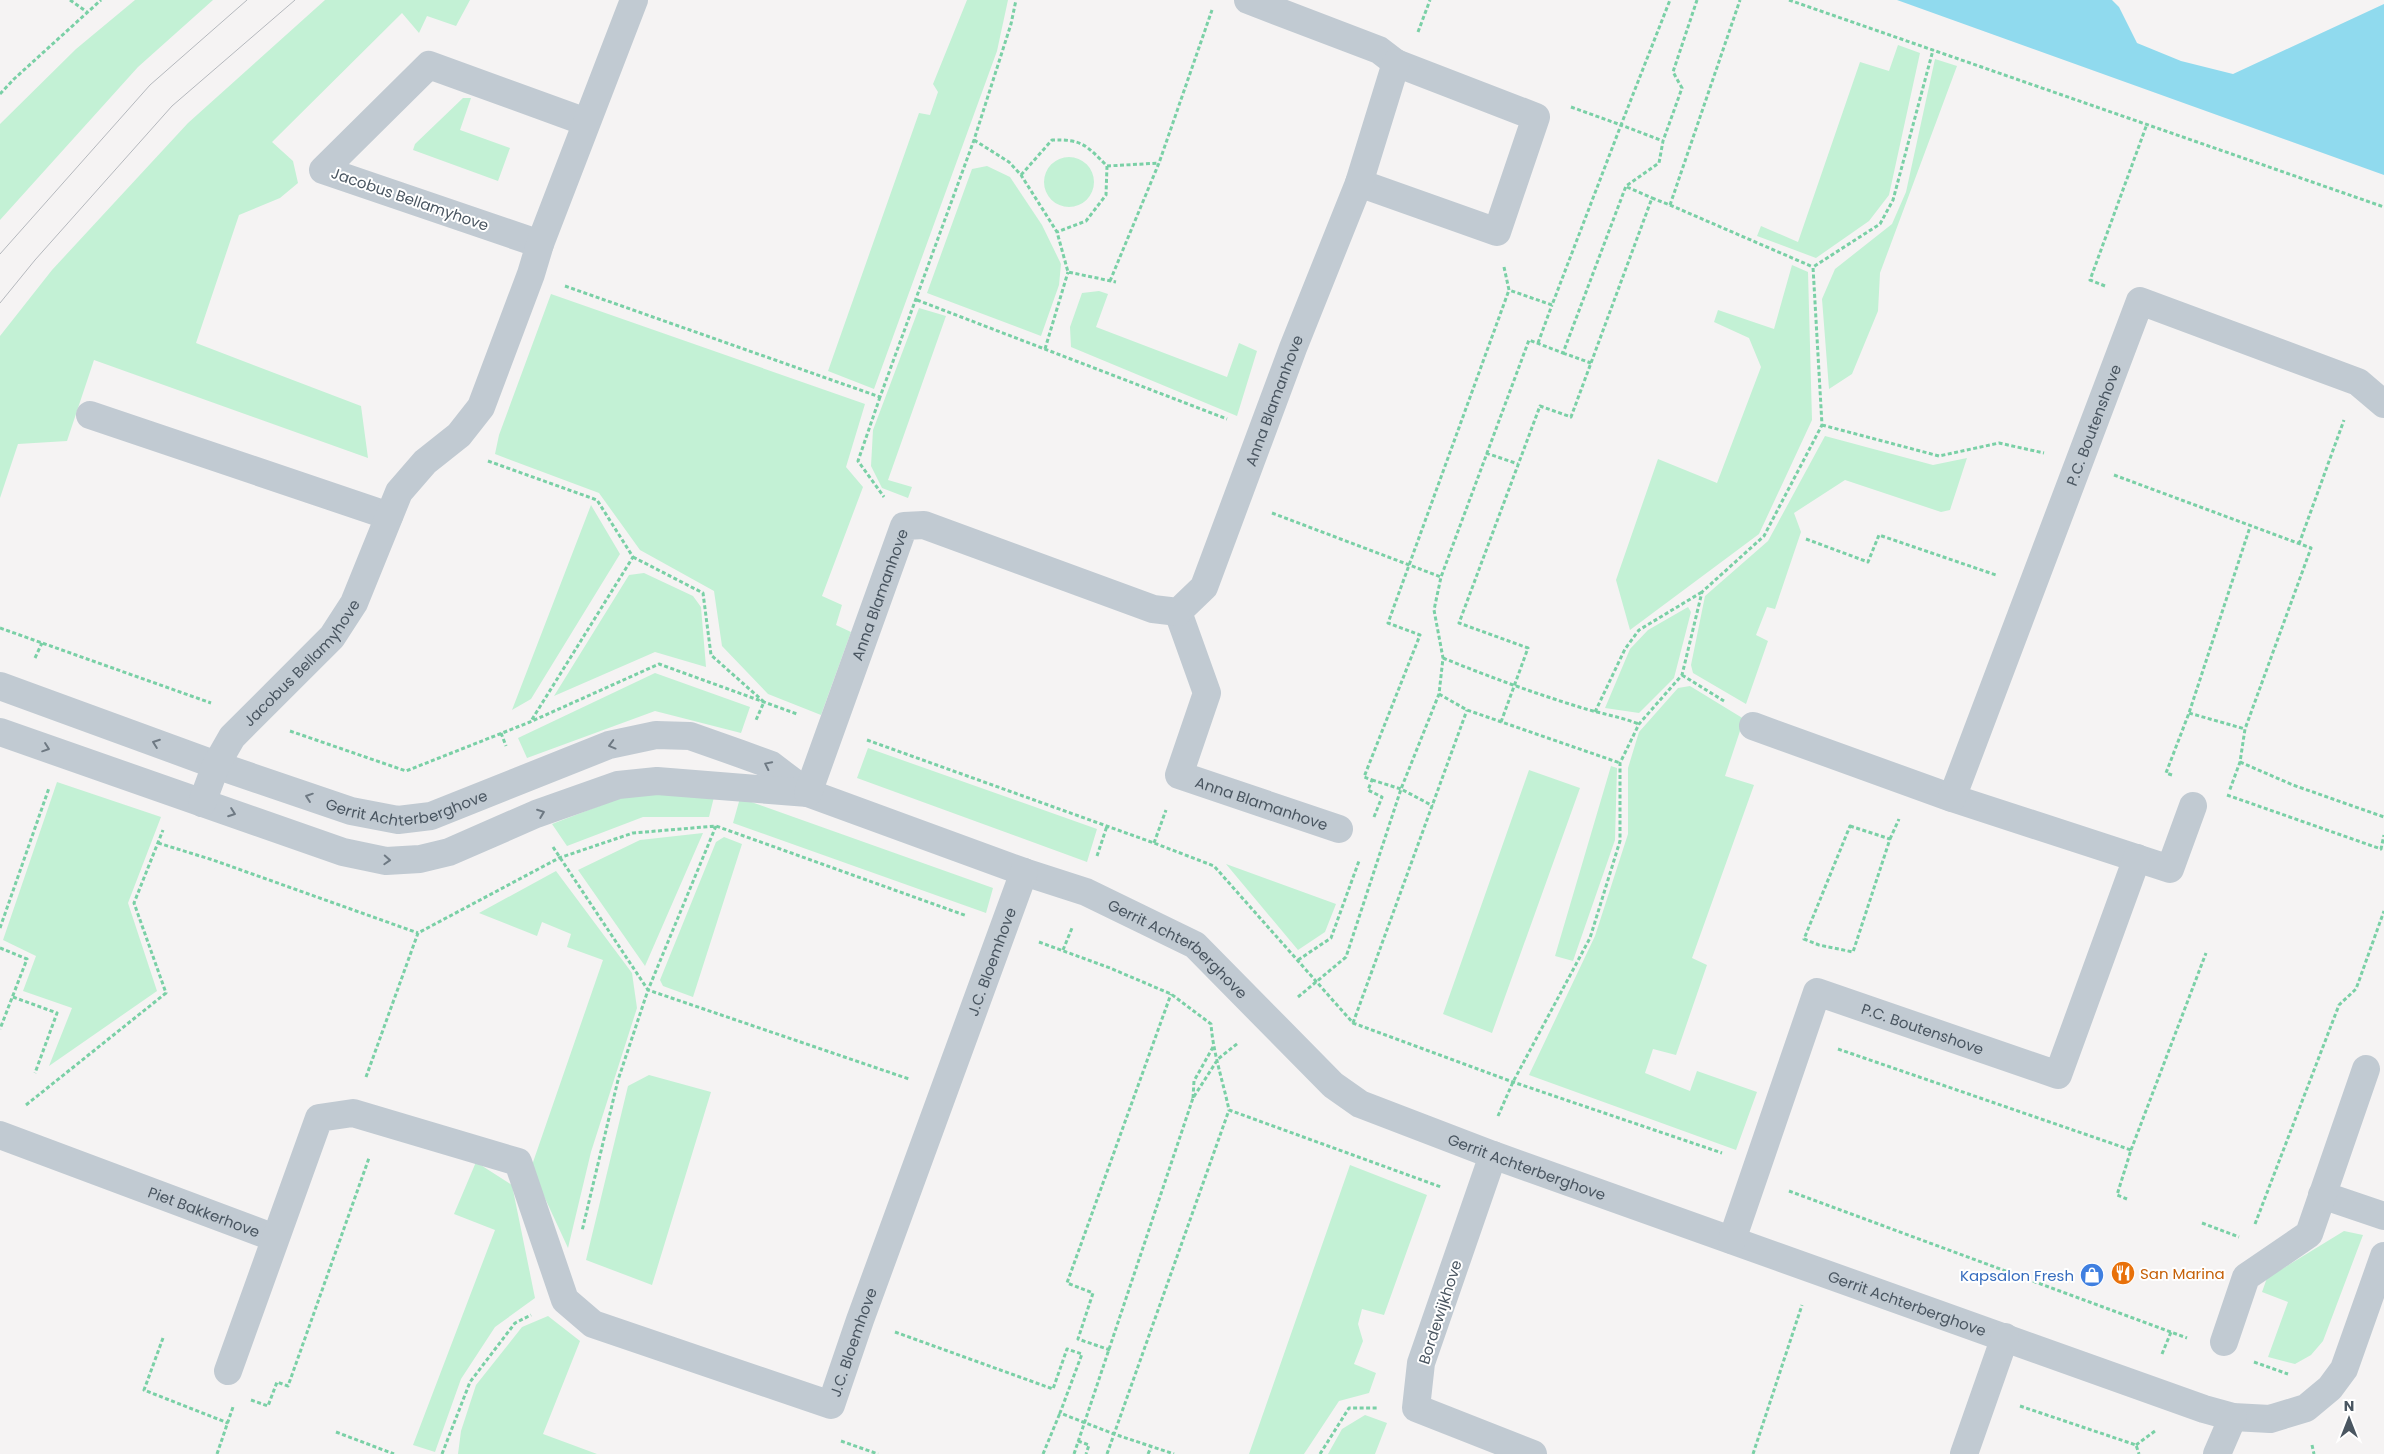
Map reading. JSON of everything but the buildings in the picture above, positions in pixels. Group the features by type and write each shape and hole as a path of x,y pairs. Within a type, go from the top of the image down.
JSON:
{"street":[{"name":"Jacobus Bellamyhove","path":"202,803 216,765 232,737 332,637 354,603 399,492 424,462 459,435 481,407 531,274 540,244 634,0"},
{"path":"1248,0 1379,50 1396,63 1536,116 1496,232 1359,183"},
{"name":"Anna Blamanhove","path":"1178,612 1204,587 1293,348 1359,183 1396,63"},
{"name":"Jacobus Bellamyhove","path":"540,244 323,170 429,65 586,122"},
{"path":"2140,301 2358,382 2384,404"},
{"name":"P.C. Boutenshove","path":"1952,798 2140,301"},
{"path":"90,415 389,516"},
{"name":"Anna Blamanhove","path":"808,793 904,526 924,525 1153,609 1178,612"},
{"name":"Anna Blamanhove","path":"1178,612 1208,693 1179,775 1339,829"},
{"name":"Gerrit Achterberghove","path":"0,686 216,765 351,811 398,820 431,816 609,745 656,735 690,736 771,765 808,793"},
{"path":"1753,726 1952,798 2170,870 2193,806"},
{"name":"Gerrit Achterberghove","path":"0,732 342,852 386,860 420,859 449,852 536,814 618,785 657,781 808,793 1024,872 1086,892 1195,944 1270,1018 1333,1085 1360,1104 1488,1153 2204,1409 2233,1416 2270,1419 2306,1408 2330,1388"},
{"name":"P.C. Boutenshove","path":"1732,1240 1817,992 2058,1075 2137,858"},
{"name":"J.C. Bloemhove","path":"565,1300 593,1324 831,1405 860,1320 1024,872"},
{"path":"2224,1342 2246,1277 2309,1234 2366,1069"},
{"path":"275,1238 319,1118 353,1112 518,1162 565,1300"},
{"name":"Piet Bakkerhove","path":"0,1135 275,1238 228,1371"},
{"name":"Bordewijkhove","path":"1416,1408 1421,1363 1477,1200 1488,1153"},
{"path":"2322,1195 2384,1216"},
{"path":"2330,1388 2344,1369 2384,1256"},
{"path":"1964,1454 2005,1337"},
{"path":"1416,1408 1533,1454"},
{"path":"2217,1454 2233,1416"}],"path":[{"path":"70,0 87,12"},
{"path":"0,94 101,0"},
{"path":"904,526 858,461 974,140 1011,24 1016,0"},
{"path":"1538,343 1670,0"},
{"path":"1563,353 1626,186 1659,163 1663,141 1682,88 1673,72 1697,0"},
{"path":"1670,205 1740,0"},
{"path":"1789,0 2384,207"},
{"path":"1110,281 1159,163 1212,9"},
{"path":"1813,267 1880,224 1893,200 1933,50"},
{"path":"1536,116 1559,103 1663,141"},
{"path":"2140,301 2090,280 2147,124"},
{"path":"974,140 1009,162 1021,175 1057,232 1068,272 1045,349"},
{"path":"1021,175 1052,140 1074,140 1091,151 1107,166 1159,163"},
{"path":"1057,232 1086,221 1106,195 1107,166"},
{"path":"1626,186 1813,267"},
{"path":"1501,722 1512,686 1528,648 1459,623 1540,406 1571,417 1652,198"},
{"path":"1433,806 1401,789 1364,776 1420,635 1388,624 1509,290 1496,232"},
{"path":"1595,712 1625,650 1639,630 1702,592 1764,536 1822,425 1813,267"},
{"path":"1068,272 1116,282"},
{"path":"531,274 880,398"},
{"path":"1509,290 1552,305"},
{"path":"917,300 1263,432"},
{"path":"1316,984 1346,957 1401,789 1439,694 1443,658 1434,610 1441,577 1529,340 1591,363"},
{"path":"2299,544 2358,382"},
{"path":"1822,425 1940,456 1999,443 2080,461 2250,527 2312,548 2245,729 2240,762 2228,795"},
{"path":"445,446 597,500 632,557 530,722"},
{"path":"1486,453 1518,464"},
{"path":"1236,499 1441,577"},
{"path":"2175,776 2166,773 2189,713 2250,527"},
{"path":"1806,539 1868,562 1879,535 2032,587"},
{"path":"1488,1153 1513,1082 1590,938 1620,841 1620,763 1638,724 1682,675 1702,592"},
{"path":"0,628 251,718 406,771 530,722 659,664 1214,866 1298,960 1316,984 1353,1023 1756,1172 2196,1342"},
{"path":"1443,658 1512,686 1595,712 1620,716 1638,724"},
{"path":"1682,675 1748,716 1753,726"},
{"path":"1439,694 1467,710 1620,763"},
{"path":"1353,1023 1467,710"},
{"path":"2189,713 2245,729"},
{"path":"501,733 520,781"},
{"path":"2240,762 2293,786 2384,817"},
{"path":"1372,780 1368,790 1382,797 1372,823"},
{"path":"2220,792 2381,849 2384,835"},
{"path":"0,928 42,810"},
{"path":"536,814 559,858 648,990 944,1091"},
{"path":"353,1112 418,933 559,858 633,833 716,826"},
{"path":"1850,826 1890,839 1853,952 1819,944 1804,939 1850,826"},
{"path":"23,1108 166,993 134,903 164,828"},
{"path":"158,843 213,860 418,933"},
{"path":"1298,960 1331,938 1360,858"},
{"path":"2253,1231 2338,1005 2356,989 2384,911"},
{"path":"0,948 27,959 0,1029"},
{"path":"2127,1200 2117,1195 2131,1150 2206,954"},
{"path":"581,1233 618,1080 648,990"},
{"path":"1110,1350 1078,1339 1093,1293 1067,1283 1171,994"},
{"path":"13,997 57,1013 35,1073"},
{"path":"1074,1454 1193,1098 1218,1059 1270,1018"},
{"path":"1802,1037 2131,1150"},
{"path":"1193,1098 1194,1080 1213,1047"},
{"path":"1107,1454 1229,1110 1218,1059"},
{"path":"1229,1110 1477,1200"},
{"path":"245,1398 268,1406 277,1382 288,1386 382,1122"},
{"path":"2202,1223 2241,1238"},
{"path":"1753,1454 1814,1269"},
{"path":"442,1454 470,1382 515,1323 565,1300"},
{"path":"860,1320 1053,1389 1067,1349 1082,1354 1042,1454"},
{"path":"163,1338 144,1390 228,1423"},
{"path":"2249,1360 2330,1388"},
{"path":"1985,1394 2136,1445 2139,1454"},
{"path":"217,1454 234,1404"},
{"path":"1320,1454 1348,1408 1416,1408"},
{"path":"1060,1413 1174,1454"},
{"path":"336,1432 394,1454"},
{"path":"1078,1441 1089,1446 1086,1454"},
{"path":"1148,1454 1151,1447"}],"green space":[{"path":"135,0 213,0 138,67 0,220 0,124 76,49"},
{"path":"325,0 470,0 456,26 427,16 419,33 402,13 272,142 293,161 298,183 280,198 239,215 196,343 361,406 368,458 94,360 67,441 18,444 0,498 0,336 52,270 188,123"},
{"path":"967,0 1008,0 997,51 874,389 828,371 919,113 930,115 938,92 933,84"},
{"path":"1898,45 1920,53 1889,195 1869,221 1816,258 1757,236 1761,226 1798,242 1860,62 1889,71"},
{"path":"1935,59 1957,66 1880,273 1878,311 1852,374 1829,389 1822,299 1835,269 1892,224 1906,192"},
{"path":"463,98 471,98 460,130 510,148 498,181 413,150 415,144"},
{"path":"1064,157 1074,157 1087,164 1094,177 1094,187 1087,200 1074,207 1064,207 1055,203 1048,196 1044,187 1044,177 1048,168 1055,161"},
{"path":"987,166 1010,177 1042,225 1061,264 1059,285 1041,336 927,293 972,169"},
{"path":"1792,265 1808,272 1812,420 1759,534 1630,630 1616,580 1658,459 1717,483 1761,367 1749,338 1714,322 1718,310 1774,329"},
{"path":"1099,291 1108,294 1096,327 1227,377 1239,343 1257,351 1237,416 1071,347 1070,327 1082,293"},
{"path":"551,294 865,404 846,467 863,487 822,596 842,605 836,625 851,632 821,715 768,694 722,646 714,591 640,550 599,493 495,454 499,435"},
{"path":"919,308 946,316 888,480 912,487 908,498 882,488 871,466 873,430"},
{"path":"1825,436 1933,465 1967,458 1950,510 1941,512 1845,480 1794,513 1801,532 1775,609 1767,607 1756,635 1768,641 1746,704 1693,673 1691,665 1705,596 1768,541"},
{"path":"591,505 620,554 531,699 512,710"},
{"path":"644,573 693,596 701,607 706,667 655,652 554,696 629,575"},
{"path":"1688,607 1691,612 1674,678 1639,713 1605,708 1630,649 1648,630"},
{"path":"655,673 750,707 741,733 655,711 527,758 518,738"},
{"path":"1690,686 1744,719 1725,776 1754,785 1692,958 1707,965 1676,1055 1653,1049 1645,1073 1690,1091 1697,1071 1757,1092 1736,1150 1529,1075 1595,936 1628,834 1628,768 1639,732 1678,688"},
{"path":"868,748 1097,829 1087,862 857,778"},
{"path":"1611,766 1617,768 1615,840 1573,961 1555,956"},
{"path":"1529,770 1580,788 1492,1033 1443,1014"},
{"path":"57,782 161,817 128,903 157,991 49,1066 72,1008 23,991 36,956 3,940"},
{"path":"638,791 715,793 709,817 643,817 567,846 552,824"},
{"path":"740,798 993,888 986,913 733,823"},
{"path":"703,833 645,966 578,870 640,840"},
{"path":"724,837 742,844 693,997 663,986 660,980 716,842"},
{"path":"1226,864 1336,904 1325,932 1298,950"},
{"path":"556,871 632,973 637,1008 591,1152 568,1248 531,1168 603,960 567,947 571,934 542,922 537,936 479,913"},
{"path":"649,1075 711,1092 652,1285 586,1260 628,1086"},
{"path":"476,1162 512,1185 535,1298 495,1327 461,1379 435,1452 413,1445 495,1230 454,1214"},
{"path":"1350,1165 1427,1195 1384,1315 1362,1309 1358,1324 1363,1341 1354,1364 1376,1373 1369,1393 1339,1401 1304,1454 1249,1454"},
{"path":"2344,1231 2363,1235 2323,1341 2311,1355 2295,1364 2268,1357 2288,1302 2262,1292 2267,1278"},
{"path":"548,1316 580,1341 543,1434 597,1454 458,1454 461,1431 476,1385 522,1327"},
{"path":"1365,1415 1387,1423 1375,1454 1328,1454 1342,1429"}],"water":[{"path":"1897,0 2112,0 2119,7 2137,43 2181,61 2233,74 2384,4 2384,175"}],"tram line":[{"path":"0,254 150,85 247,0"},
{"path":"0,303 35,260 172,106 295,0"}],"place":[{"name":"San Marina","path":"2123,1273"},
{"name":"Kapsalon Fresh","path":"2092,1275"}]}
